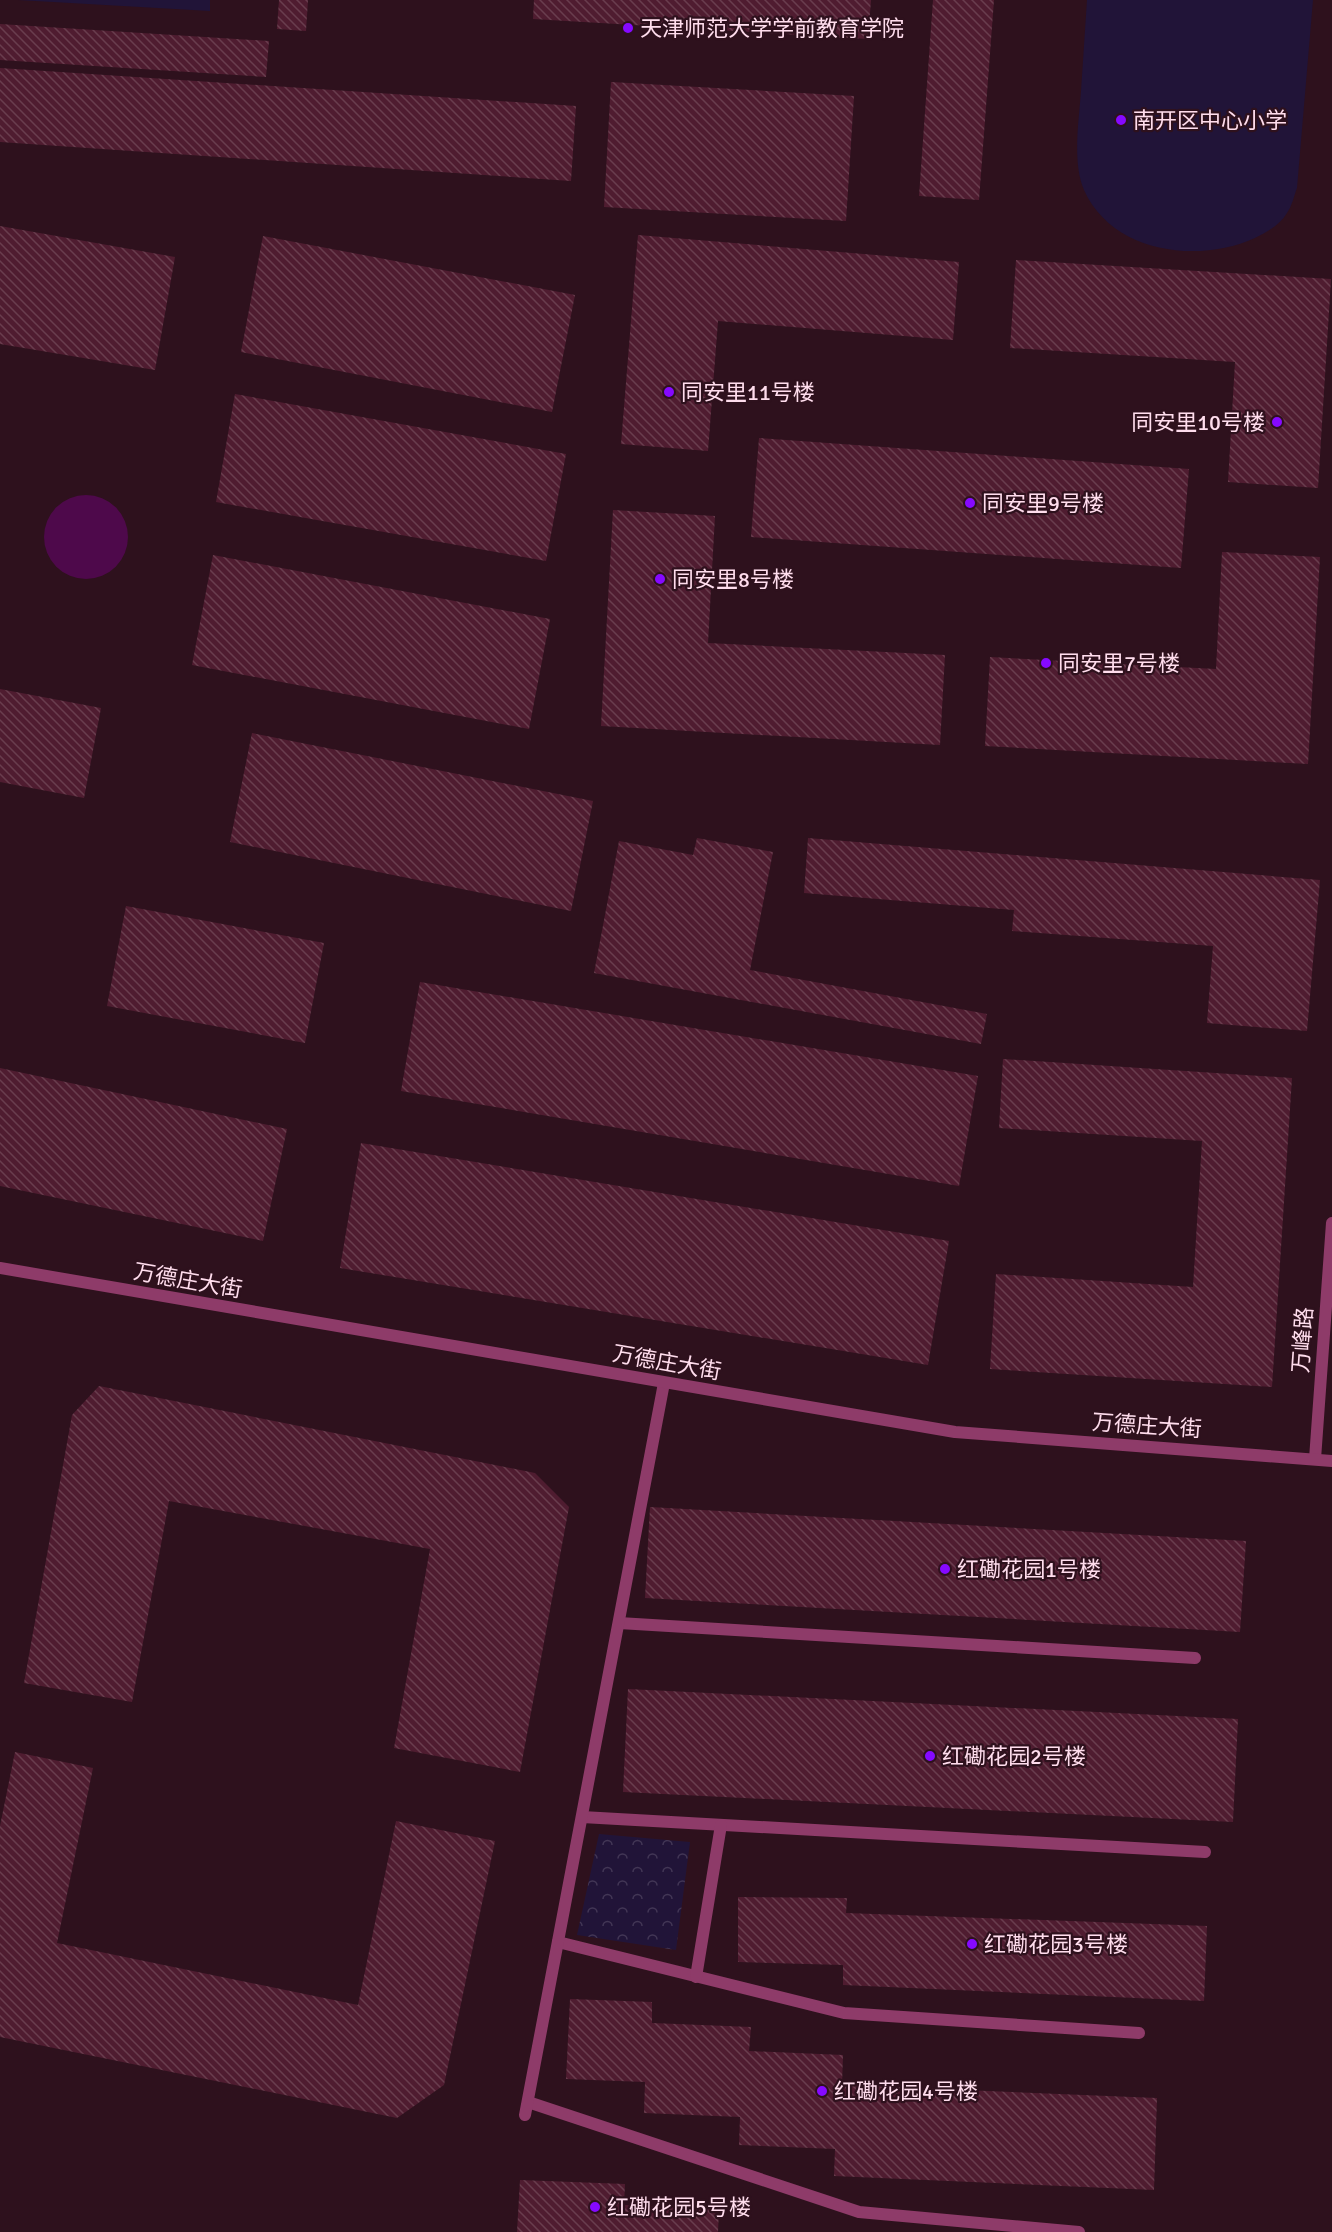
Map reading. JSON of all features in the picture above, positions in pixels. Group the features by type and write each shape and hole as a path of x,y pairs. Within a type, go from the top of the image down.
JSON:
{"street":[{"name":"万峰路","path":"1315,1460 1332,1223"},
{"name":"万德庄大街","path":"0,1268 955,1432 1332,1461"},
{"path":"525,2115 664,1383"},
{"path":"619,1623 1195,1658"},
{"path":"582,1817 1204,1852"},
{"path":"696,1977 722,1825"},
{"path":"558,1942 844,2013 1139,2033"},
{"path":"528,2102 859,2212 1079,2232"}],"green space":[{"path":"18,0 210,0 210,11"},
{"path":"1087,0 1313,0 1297,188 1289,210 1277,225 1255,238 1232,246 1183,251 1135,240 1115,228 1097,211 1080,179 1077,154"},
{"path":"599,1834 690,1842 676,1950 577,1935"}],"shaded area":[{"path":"86,495 102,498 116,507 125,521 128,537 125,553 116,567 102,576 86,579 70,576 56,567 47,553 44,537 47,521 56,507 70,498"}],"building":[{"path":"279,0 308,0 306,31 277,29"},
{"path":"534,0 871,0 868,39 533,19"},
{"path":"933,0 994,0 979,200 919,196"},
{"path":"0,24 269,41 266,77 0,60"},
{"path":"0,68 576,106 571,181 0,142"},
{"path":"611,82 854,96 846,221 604,207"},
{"path":"0,226 175,257 155,370 0,344"},
{"name":"同安里11号楼","path":"638,235 959,262 953,340 718,321 708,451 621,444"},
{"path":"263,236 575,295 552,412 241,352"},
{"name":"同安里10号楼","path":"1016,260 1331,279 1318,488 1228,482 1235,362 1010,348"},
{"path":"235,394 566,454 546,561 216,502"},
{"name":"同安里9号楼","path":"759,438 1189,469 1181,568 751,537"},
{"name":"同安里8号楼","path":"613,510 715,516 708,643 945,655 940,745 601,726"},
{"name":"同安里7号楼","path":"1222,552 1320,557 1308,764 985,746 990,657 1216,669"},
{"path":"213,555 550,619 529,729 192,665"},
{"path":"0,689 101,708 84,798 0,782"},
{"path":"252,733 593,801 571,911 230,842"},
{"path":"697,838 773,852 750,970 987,1014 981,1044 594,973 619,841 693,855"},
{"path":"808,838 1320,880 1307,1031 1207,1023 1213,946 1012,931 1014,910 804,893"},
{"path":"126,906 324,943 305,1043 107,1006"},
{"path":"420,982 978,1076 959,1186 401,1091"},
{"path":"1003,1059 1292,1078 1272,1387 990,1369 996,1274 1193,1287 1202,1141 999,1128"},
{"path":"0,1068 287,1129 263,1241 0,1186"},
{"path":"361,1143 949,1241 928,1365 340,1268"},
{"path":"99,1386 535,1473 569,1507 520,1772 394,1748 430,1549 169,1501 132,1702 24,1683 72,1415"},
{"name":"红磡花园1号楼","path":"650,1507 1246,1541 1240,1632 645,1598"},
{"name":"红磡花园2号楼","path":"628,1689 1238,1719 1233,1822 623,1792"},
{"path":"15,1752 93,1768 57,1943 358,2005 396,1821 495,1841 444,2085 397,2118 0,2037 0,1826"},
{"name":"红磡花园3号楼","path":"738,1897 847,1898 846,1913 1207,1926 1204,2001 843,1985 843,1965 738,1962"},
{"name":"红磡花园4号楼","path":"570,1999 652,2002 652,2023 751,2027 749,2051 843,2055 842,2085 1157,2098 1154,2190 834,2176 835,2149 739,2145 740,2117 644,2113 645,2082 566,2079"},
{"name":"红磡花园5号楼","path":"520,2180 625,2184 624,2205 719,2209 718,2232 517,2232"}],"place":[{"name":"天津师范大学学前教育学院","path":"628,28"},
{"name":"南开区中心小学","path":"1121,120"},
{"name":"同安里11号楼","path":"669,392"},
{"name":"同安里10号楼","path":"1277,422"},
{"name":"同安里9号楼","path":"970,503"},
{"name":"同安里8号楼","path":"660,579"},
{"name":"同安里7号楼","path":"1046,663"},
{"name":"红磡花园1号楼","path":"945,1569"},
{"name":"红磡花园2号楼","path":"930,1756"},
{"name":"红磡花园3号楼","path":"972,1944"},
{"name":"红磡花园4号楼","path":"822,2091"},
{"name":"红磡花园5号楼","path":"595,2207"}]}
